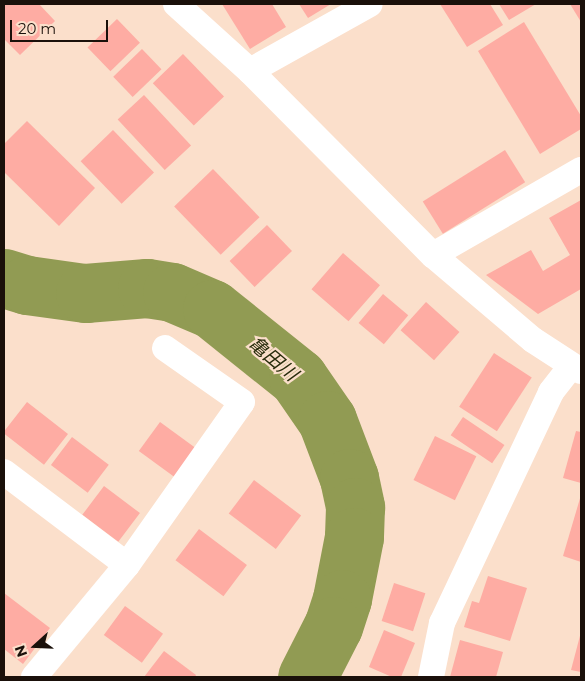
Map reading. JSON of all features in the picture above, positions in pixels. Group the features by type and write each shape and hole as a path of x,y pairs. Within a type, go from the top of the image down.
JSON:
{"street":[{"path":"176,4 250,71 434,255 532,340 576,368 552,392 442,623 431,677"},
{"path":"250,71 370,4"},
{"path":"434,255 581,170"},
{"path":"34,677 127,565 242,402 165,348"},
{"path":"4,472 127,565"}],"building":[{"path":"4,4 39,4 55,21 20,55 4,39"},
{"path":"222,4 272,4 286,27 250,49"},
{"path":"299,4 331,4 308,18"},
{"path":"440,4 490,4 503,25 467,47"},
{"path":"499,4 536,4 509,20"},
{"path":"570,4 581,4 581,22"},
{"path":"117,19 140,43 110,71 88,47"},
{"path":"524,22 581,116 581,129 540,154 478,51"},
{"path":"142,49 161,69 133,97 113,77"},
{"path":"183,54 224,96 194,126 153,83"},
{"path":"144,95 191,145 165,170 118,120"},
{"path":"27,121 95,188 59,226 4,172 4,144"},
{"path":"113,130 154,172 122,204 81,161"},
{"path":"505,150 525,182 443,234 423,201"},
{"path":"213,169 260,217 221,255 174,207"},
{"path":"581,200 581,289 538,314 486,275 531,250 543,271 570,255 549,218"},
{"path":"267,225 292,251 255,287 230,261"},
{"path":"343,253 380,285 348,321 312,289"},
{"path":"383,294 408,315 384,344 359,323"},
{"path":"426,302 459,332 434,360 401,330"},
{"path":"494,353 532,378 497,431 459,407"},
{"path":"27,402 68,434 44,465 4,434"},
{"path":"463,417 504,445 492,463 451,435"},
{"path":"160,422 198,450 177,479 139,451"},
{"path":"576,431 581,432 581,483 563,478"},
{"path":"435,436 476,456 455,500 414,480"},
{"path":"72,437 109,465 88,493 51,465"},
{"path":"254,480 301,516 276,549 229,514"},
{"path":"104,486 140,513 118,542 82,515"},
{"path":"581,495 581,562 563,556"},
{"path":"199,529 247,565 223,596 176,560"},
{"path":"488,576 527,588 510,641 464,627 472,601 479,603"},
{"path":"394,583 425,593 413,631 382,621"},
{"path":"4,593 50,628 23,664 4,649"},
{"path":"125,606 163,634 142,663 104,635"},
{"path":"384,630 415,643 401,677 392,677 369,667"},
{"path":"581,632 581,672 571,670"},
{"path":"460,640 503,652 496,677 450,677"},
{"path":"164,651 196,675 195,677 144,677"}],"waterway":[{"name":"亀田川","path":"4,278 27,285 85,293 147,288 172,292 212,309 298,378 327,420 349,478 355,507 354,537 342,599 333,626 307,677"}]}
